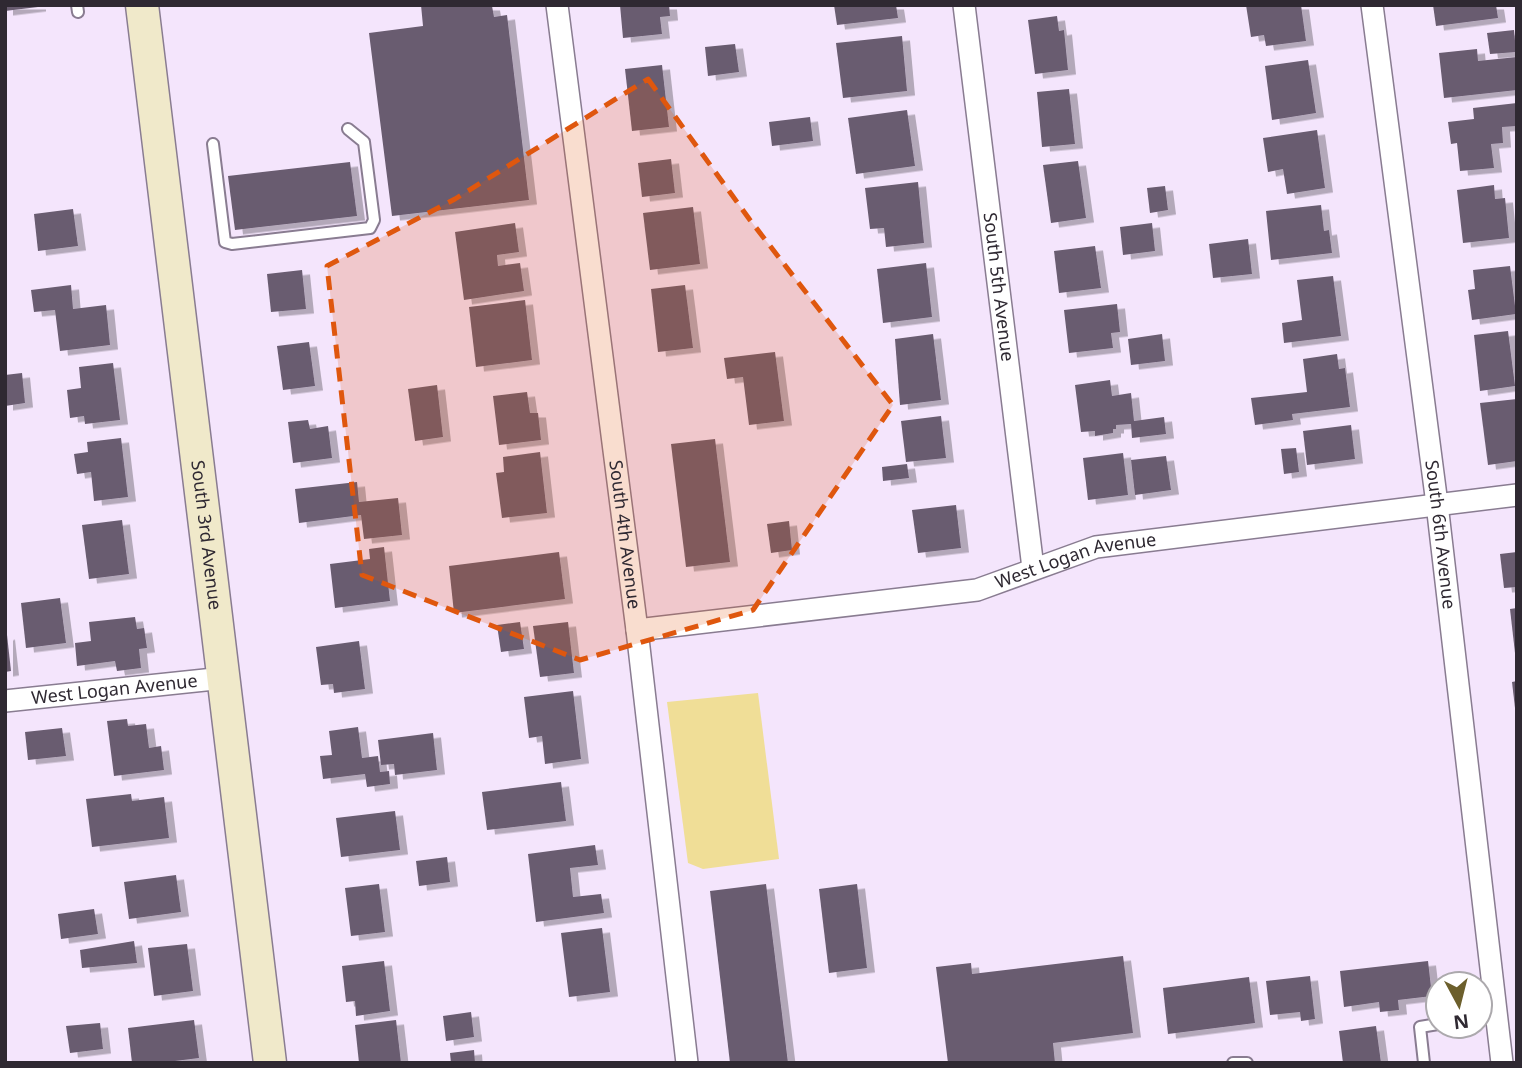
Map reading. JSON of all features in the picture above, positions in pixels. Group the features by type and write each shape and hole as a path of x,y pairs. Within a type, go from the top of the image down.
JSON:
{"street":[{"name":"South 3rd Avenue","path":"142,5 270,1063"},
{"name":"South 4th Avenue","path":"557,5 638,630 687,1063"},
{"name":"South 5th Avenue","path":"964,5 1033,568"},
{"name":"South 6th Avenue","path":"1372,5 1437,504 1493,1017 1502,1063"},
{"name":"West Logan Avenue","path":"638,630 977,590 1096,547 1517,495"},
{"name":"West Logan Avenue","path":"5,701 223,678"}],"lane":[{"path":"213,144 225,242 232,244 370,228 374,220 364,142 348,129"},
{"path":"1424,1026 1420,1027 1424,1063"},
{"path":"1233,1063 1247,1063"}],"highlighted area":[{"path":"648,79 750,220 893,405 753,610 580,660 362,575 327,266 455,199"}],"shaded area":[{"path":"758,693 779,859 703,869 688,863 667,702"}],"building":[{"path":"5,5 38,5 38,7 5,11"},
{"path":"421,5 492,6 494,17 507,15 529,200 392,216 369,33 423,26"},
{"path":"620,5 669,5 670,16 660,17 662,34 623,38"},
{"path":"834,5 896,5 898,18 837,25"},
{"path":"1246,5 1301,5 1306,41 1266,46 1264,35 1251,37"},
{"path":"1433,5 1496,5 1498,18 1436,26"},
{"path":"1057,16 1059,31 1064,30 1068,70 1035,74 1028,20"},
{"path":"1514,30 1516,52 1490,54 1487,33"},
{"path":"902,36 907,91 843,98 836,43"},
{"path":"735,44 739,72 708,76 705,47"},
{"path":"1477,49 1478,61 1517,57 1517,90 1444,98 1439,53"},
{"path":"1308,60 1316,113 1272,120 1265,66"},
{"path":"662,65 669,127 632,131 625,69"},
{"path":"1069,89 1075,144 1042,147 1037,92"},
{"path":"1517,103 1517,126 1502,127 1503,143 1491,144 1494,168 1460,171 1457,143 1451,144 1448,122 1474,119 1473,108"},
{"path":"907,110 915,166 856,174 848,118"},
{"path":"810,117 813,141 772,146 769,122"},
{"path":"1317,130 1325,188 1287,194 1283,169 1268,172 1263,138"},
{"path":"671,159 675,193 642,197 638,163"},
{"path":"1078,161 1086,218 1051,223 1043,165"},
{"path":"350,162 357,216 235,230 228,176"},
{"path":"918,182 924,243 886,247 884,228 870,229 865,188"},
{"path":"1494,185 1495,199 1505,198 1509,238 1463,243 1457,190"},
{"path":"1165,186 1168,210 1150,213 1147,188"},
{"path":"1321,205 1324,231 1329,230 1332,253 1271,260 1266,211"},
{"path":"693,207 700,264 650,270 643,213"},
{"path":"73,209 78,246 38,251 34,214"},
{"path":"515,223 519,252 497,255 498,266 520,263 524,291 464,300 455,232"},
{"path":"1152,223 1155,251 1123,255 1120,227"},
{"path":"1248,239 1252,274 1213,278 1209,244"},
{"path":"1095,246 1101,288 1059,293 1054,251"},
{"path":"926,263 932,317 883,323 877,269"},
{"path":"1510,266 1516,314 1472,320 1468,290 1475,289 1473,270"},
{"path":"302,270 306,309 271,312 267,274"},
{"path":"1333,276 1341,336 1284,343 1282,323 1302,320 1297,280"},
{"path":"71,285 73,309 106,305 110,345 60,351 55,310 34,312 31,290"},
{"path":"685,285 693,348 658,352 651,289"},
{"path":"525,300 532,360 476,367 469,307"},
{"path":"1117,304 1120,332 1111,333 1113,348 1069,353 1064,310"},
{"path":"1508,331 1515,386 1480,391 1474,335"},
{"path":"933,334 941,400 900,405 895,339"},
{"path":"1162,334 1165,361 1131,365 1128,339"},
{"path":"309,342 315,386 283,390 277,346"},
{"path":"775,352 784,421 749,425 743,377 727,379 724,358"},
{"path":"1337,354 1339,369 1345,368 1350,407 1292,414 1293,420 1255,425 1251,398 1307,392 1303,359"},
{"path":"113,363 120,420 85,424 84,416 70,418 67,390 81,388 79,367"},
{"path":"22,373 25,403 5,406 5,375"},
{"path":"1110,380 1112,396 1131,393 1134,421 1164,417 1166,434 1132,438 1131,424 1116,425 1113,433 1095,436 1095,431 1081,432 1075,385"},
{"path":"437,385 443,437 415,441 408,389"},
{"path":"527,392 530,413 538,413 541,440 499,445 493,396"},
{"path":"1517,399 1517,461 1488,465 1480,403"},
{"path":"941,416 946,458 906,462 901,421"},
{"path":"308,420 310,429 328,426 332,458 293,463 288,422"},
{"path":"1351,425 1355,459 1307,465 1303,431"},
{"path":"121,438 128,497 94,501 91,472 77,474 74,454 88,452 87,442"},
{"path":"715,439 730,562 686,567 671,444"},
{"path":"1296,448 1299,472 1284,474 1281,449"},
{"path":"540,452 547,513 502,518 496,473 504,472 503,457"},
{"path":"1123,453 1128,495 1088,500 1083,458"},
{"path":"1166,456 1171,490 1135,495 1131,460"},
{"path":"907,464 909,478 883,481 882,467"},
{"path":"357,482 359,502 398,498 402,535 364,539 361,515 299,523 295,489"},
{"path":"956,505 961,548 918,553 912,510"},
{"path":"122,520 129,574 89,579 82,525"},
{"path":"789,521 792,550 771,553 767,524"},
{"path":"384,547 390,601 335,608 330,564 370,559 369,549"},
{"path":"559,552 565,599 454,613 449,566"},
{"path":"1517,552 1517,587 1504,588 1500,554"},
{"path":"60,598 66,643 26,648 21,603"},
{"path":"1517,608 1517,653 1515,653 1510,609"},
{"path":"135,617 137,629 144,628 147,648 139,649 141,668 117,671 115,661 77,666 75,643 91,641 89,622"},
{"path":"520,622 524,649 501,652 497,625"},
{"path":"568,622 574,673 540,677 533,626"},
{"path":"7,635 11,671 5,672 5,636"},
{"path":"359,641 365,689 334,693 333,684 321,685 316,647"},
{"path":"1517,681 1517,708 1515,708 1512,682"},
{"path":"573,691 581,759 545,764 542,736 529,738 524,697"},
{"path":"127,719 128,726 146,724 149,748 161,746 164,770 114,776 107,721"},
{"path":"358,727 362,758 378,756 380,772 389,771 390,784 367,787 365,774 323,779 320,756 332,755 329,731"},
{"path":"62,728 66,756 28,760 25,732"},
{"path":"433,733 437,770 395,775 394,764 381,765 378,740"},
{"path":"561,782 566,821 487,830 482,792"},
{"path":"131,794 132,801 164,797 169,838 92,847 86,799"},
{"path":"395,811 400,850 341,857 336,818"},
{"path":"595,845 598,865 570,868 573,897 601,894 604,913 536,922 528,854"},
{"path":"447,857 450,882 419,886 416,861"},
{"path":"176,875 181,912 129,919 124,882"},
{"path":"379,884 385,932 351,936 345,888"},
{"path":"766,884 788,1063 730,1063 710,891"},
{"path":"857,884 867,968 829,973 819,889"},
{"path":"94,909 98,934 61,939 58,914"},
{"path":"602,928 610,992 569,997 561,933"},
{"path":"134,941 137,963 82,968 80,950"},
{"path":"187,944 193,991 154,996 148,948"},
{"path":"1123,956 1133,1033 1053,1043 1055,1063 948,1063 936,967 971,963 972,974"},
{"path":"384,961 390,1011 356,1016 355,1001 346,1002 342,966"},
{"path":"1428,961 1429,970 1424,970 1424,997 1398,1000 1399,1010 1380,1012 1379,1002 1344,1007 1340,971"},
{"path":"1310,976 1315,1019 1301,1021 1300,1012 1270,1015 1266,981"},
{"path":"1249,977 1255,1023 1168,1034 1163,988"},
{"path":"471,1012 474,1037 446,1041 443,1016"},
{"path":"194,1020 199,1058 132,1063 128,1028"},
{"path":"396,1020 401,1063 359,1063 355,1025"},
{"path":"100,1023 103,1049 70,1053 66,1026"},
{"path":"1376,1026 1381,1063 1343,1063 1339,1031"},
{"path":"474,1050 475,1063 451,1063 450,1053"}]}
